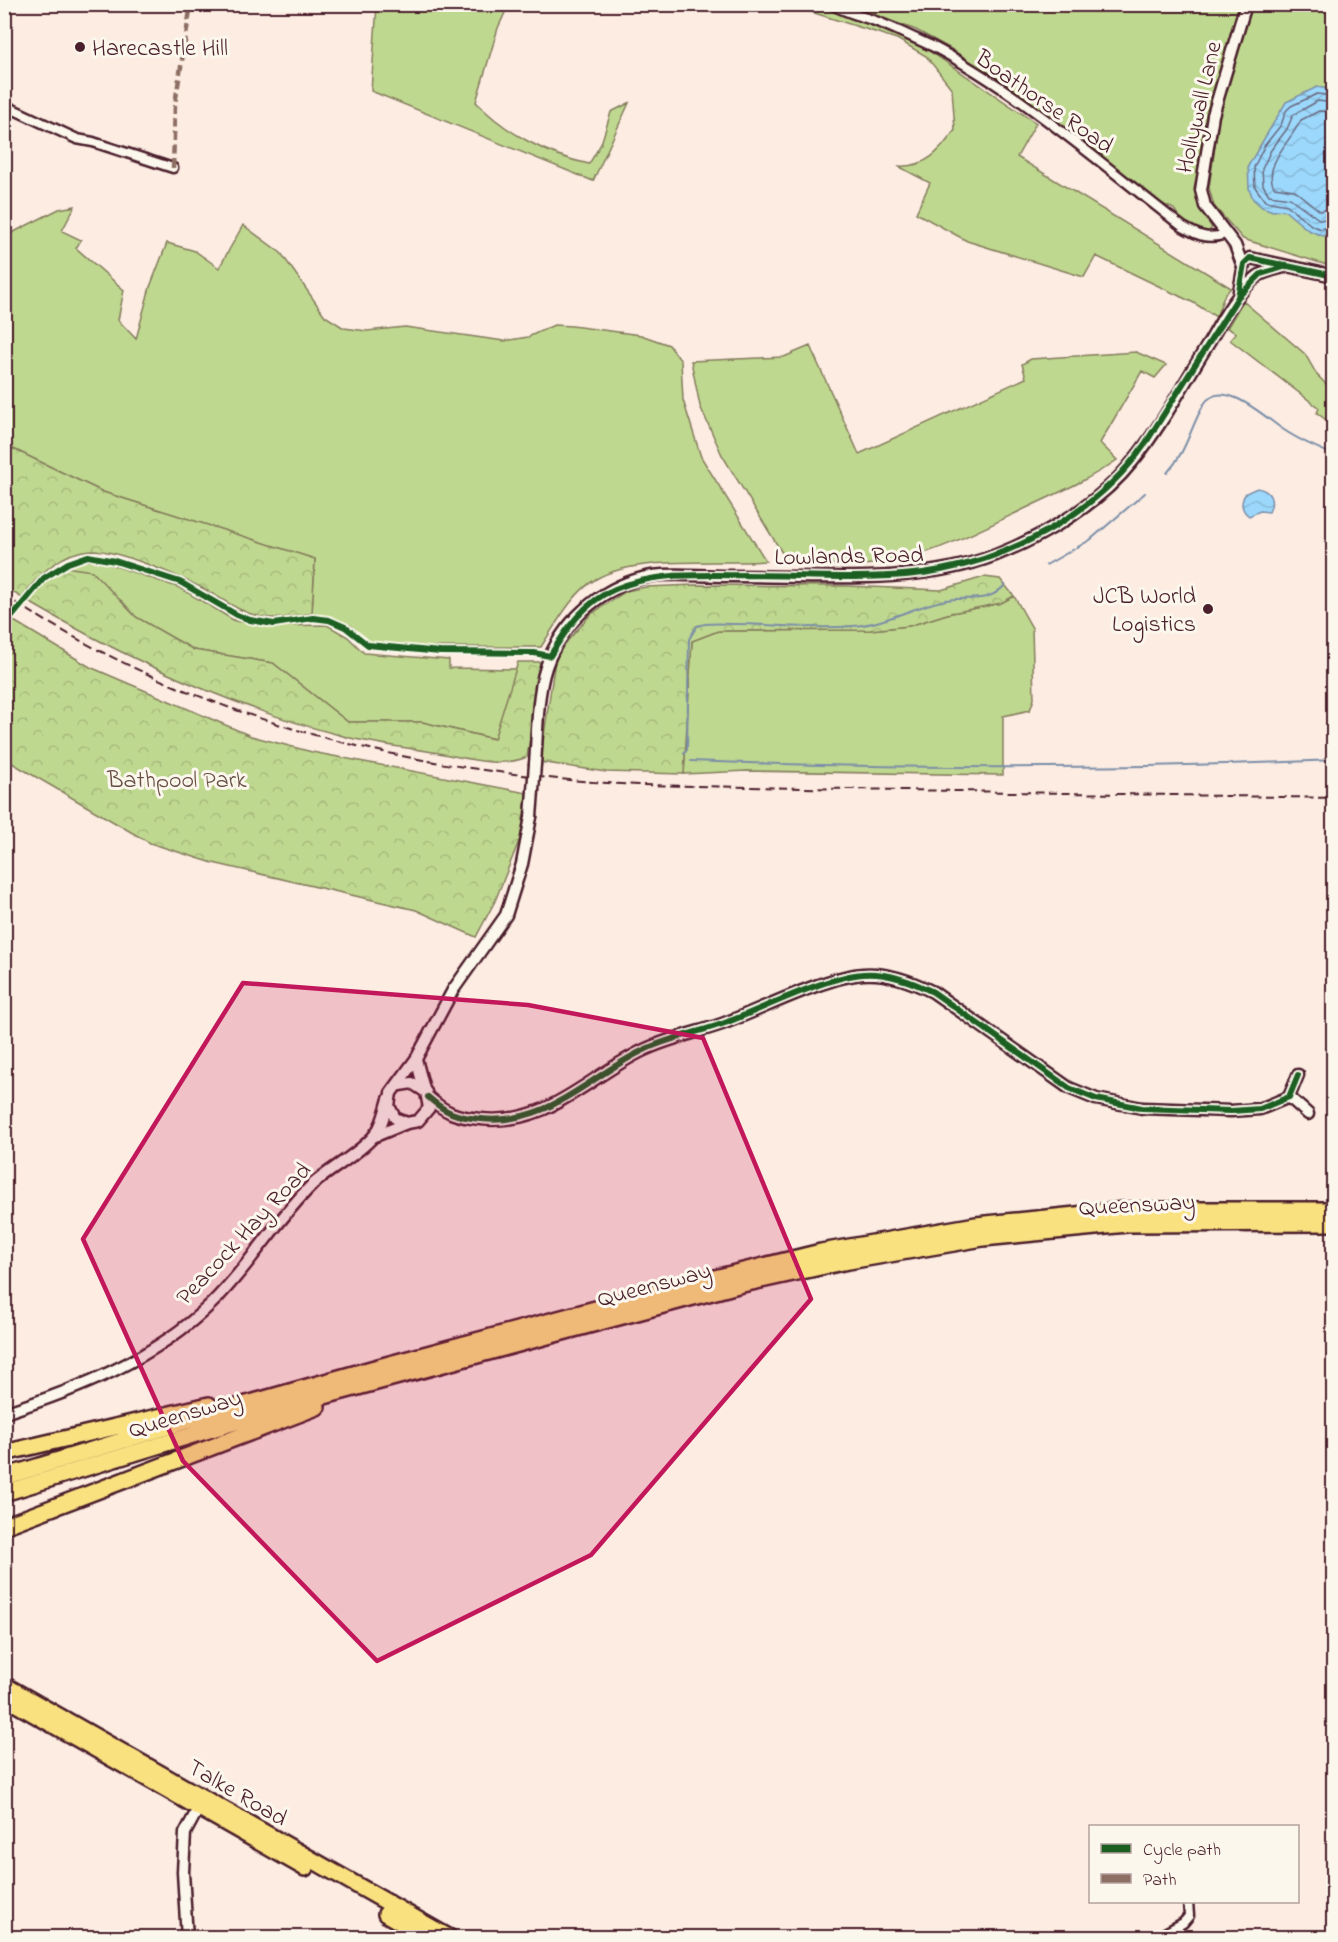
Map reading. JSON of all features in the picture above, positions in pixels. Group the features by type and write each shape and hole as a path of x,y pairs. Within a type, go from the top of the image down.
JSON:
{"highway":[{"name":"Queensway","path":"4,1478 193,1419 375,1368 667,1290 821,1252 976,1225 1125,1210 1334,1210"},
{"name":"Queensway","path":"4,1493 157,1444 441,1364 738,1285 843,1262 983,1238 1127,1224 1334,1223"},
{"path":"4,1526 300,1413 441,1364"},
{"path":"4,1453 375,1368"},
{"name":"Talke Road","path":"4,1685 450,1938"},
{"name":"Talke Road","path":"4,1697 428,1938"}],"street":[{"name":"Boathorse Road","path":"831,4 843,12 878,22 933,47 1008,94 1064,132 1183,227 1198,236 1212,238 1226,234"},
{"name":"Hollywall Lane","path":"1244,269 1235,245 1204,206 1201,190 1214,115 1246,4"},
{"path":"4,105 77,139 173,168"},
{"name":"Hollywall Lane","path":"1235,245 1258,259"},
{"path":"1258,259 1264,267 1259,276"},
{"path":"1287,266 1251,277 1244,269 1247,260 1258,259 1334,276"},
{"name":"Lowlands Road","path":"1238,297 1244,269"},
{"name":"Lowlands Road","path":"416,1059 453,990 506,915 522,864 531,817 544,673 550,656 569,624 597,599 614,589 653,576 897,575 940,571 995,555 1014,546 1069,517 1099,495 1133,461 1238,297 1259,276"},
{"path":"400,1085 412,1083 445,1112 468,1118 501,1121 535,1114 648,1048 721,1024 833,981 864,974 912,981 933,992 1069,1088 1096,1099 1142,1108 1231,1111 1260,1109 1289,1097 1298,1075"},
{"path":"374,1137 389,1099 416,1059"},
{"path":"412,1122 426,1114 426,1093 416,1059"},
{"path":"1289,1097 1308,1114"},
{"path":"389,1099 391,1112 412,1122"},
{"path":"374,1137 445,1112"},
{"name":"Peacock Hay Road","path":"4,1413 58,1396 106,1375 145,1354 185,1326 229,1285 312,1186 374,1137"},
{"path":"187,1938 183,1872 185,1833 198,1809"},
{"path":"1156,1938 1183,1923 1189,1916 1188,1903"}],"highlighted area":[{"path":"243,983 528,1005 703,1038 811,1299 591,1555 377,1661 183,1461 83,1239"}],"green space":[{"path":"509,4 498,28 476,102 500,123 528,141 558,155 589,164 601,144 611,112 629,103 593,181 371,91 377,5"},
{"path":"789,5 821,5 925,48 1036,123 1017,157 1231,288 1225,294 1216,317 1194,303 1096,256 1084,277 967,241 916,213 930,183 898,166 917,164 931,157 955,130 952,89 926,56 897,39"},
{"path":"848,5 1241,5 1229,39 1199,158 1195,191 1204,215 1212,228 1208,232 1200,231 1181,220 1174,209 1153,200 1052,116 951,49 916,30"},
{"path":"1253,5 1333,5 1333,269 1327,265 1243,239 1214,206 1209,188 1222,97"},
{"path":"75,206 62,231 81,240 76,248 124,290 118,320 136,339 150,287 167,243 195,251 219,268 243,225 281,253 325,316 344,328 367,331 405,327 504,341 528,337 554,325 641,335 669,345 681,361 683,400 701,457 766,561 679,562 633,567 613,572 596,579 579,592 541,647 400,647 368,642 350,625 312,613 315,559 103,492 5,445 4,237 59,209"},
{"path":"1243,301 1305,354 1317,375 1333,391 1333,425 1317,413 1319,408 1230,340 1236,333 1227,328"},
{"path":"810,346 859,454 1026,378 1022,364 1031,359 1136,352 1166,365 1155,378 1142,371 1100,443 1117,460 1106,468 934,550 879,564 850,565 819,563 784,556 722,455 700,406 691,361 784,357"},
{"path":"5,445 103,492 315,559 312,613 275,618 254,615 162,570 116,554 92,550 81,551 51,566 22,598 5,587"},
{"path":"83,560 106,563 180,588 235,621 275,626 327,625 348,637 364,653 449,660 449,668 518,669 495,739 422,722 348,722 273,663 194,650 136,617 122,601 65,567"},
{"path":"65,567 92,571 136,617 194,650 273,663 348,722 422,722 494,739 518,662 542,662 527,757 505,762 481,761 365,741 261,711 182,680 104,643 29,602 39,586"},
{"path":"984,577 1000,579 1014,596 1001,603 947,614 909,626 870,630 718,631 692,641 684,774 606,772 540,762 555,661 563,646 591,614 626,591 646,587 695,585 846,586 941,590"},
{"path":"1014,596 1032,628 1034,699 1030,710 1003,716 1003,775 747,771 684,774 692,641 718,631 870,630 909,626 947,614 1001,603"},
{"name":"Bathpool Park","path":"4,615 90,667 251,736 312,752 527,793 521,836 495,901 476,937 416,910 213,863 150,843 5,759"}],"water":[{"path":"1317,87 1334,90 1333,230 1323,236 1308,230 1284,210 1273,211 1262,207 1253,199 1249,188 1248,166 1286,102"},
{"path":"1257,488 1268,493 1271,508 1269,512 1260,511 1249,516 1242,506 1243,500 1246,493"}],"waterway":[{"path":"1167,473 1184,448 1204,404 1212,396 1222,394 1245,402 1290,434 1334,455"},
{"path":"1046,565 1090,540 1145,493"},
{"path":"684,754 687,750 689,639 697,626 706,624 823,627 865,625 946,600 984,597 1005,585"},
{"path":"691,761 852,766 1012,767 1173,766 1334,760"}],"railway":[{"path":"4,595 78,639 154,677 230,708 308,733 388,753 469,768 638,785 1334,798"}],"marked path":[{"path":"173,168 175,104 191,4"}],"cycle path":[{"path":"1238,297 1244,264 1250,258 1334,276"},
{"path":"4,626 44,578 68,563 88,556 115,561 180,582 237,615 250,620 274,624 313,618 329,620 345,627 368,645 440,652 534,653 550,656 577,617 594,601 615,589 647,579 696,575 894,576 918,574 970,563 1028,541 1081,509 1105,489 1145,444 1238,297 1261,274 1287,266"},
{"path":"428,1097 440,1107 465,1117 505,1119 527,1115 567,1097 623,1061 653,1046 722,1024 830,981 863,974 900,978 933,992 1069,1088 1096,1099 1142,1108 1231,1111 1260,1109 1289,1097 1298,1075"}],"place":[{"name":"Harecastle Hill","path":"80,47"},
{"name":"JCB World Logistics","path":"1208,609"}]}
